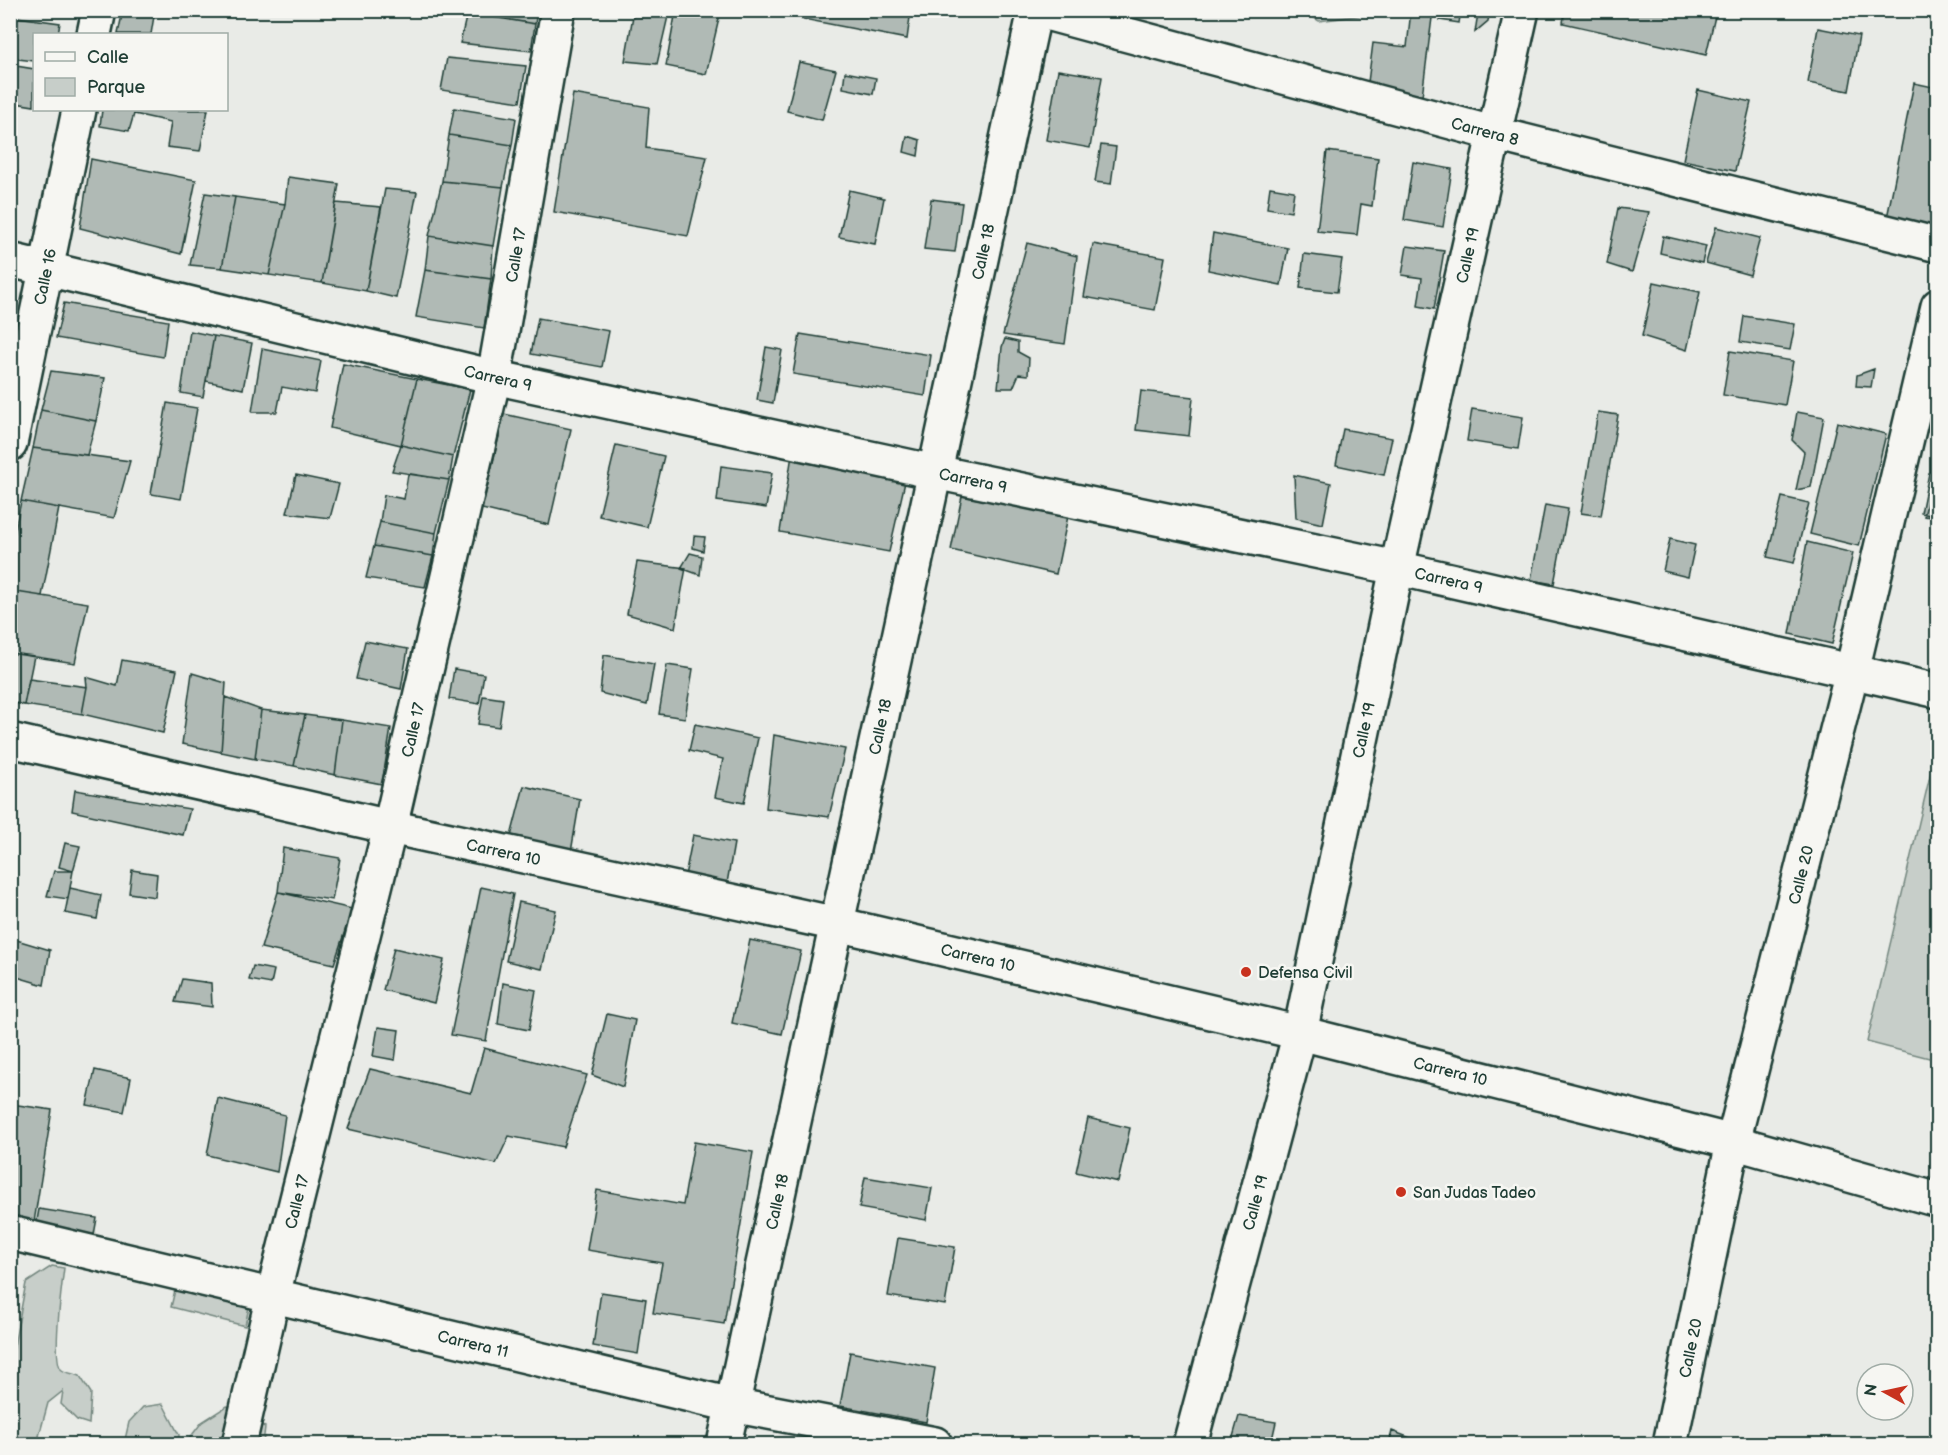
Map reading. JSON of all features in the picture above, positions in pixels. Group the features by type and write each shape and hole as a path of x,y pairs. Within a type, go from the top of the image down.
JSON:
{"street":[{"path":"94,33 99,10"},
{"name":"Calle 17","path":"239,1444 273,1295 390,827 494,377 558,10"},
{"name":"Calle 19","path":"1190,1444 1300,1033 1397,568 1522,10"},
{"name":"Carrera 8","path":"1035,11 1496,134 1938,245"},
{"name":"Calle 18","path":"724,1444 1035,11"},
{"name":"Calle 16","path":"10,444 79,111"},
{"name":"Carrera 9","path":"10,260 494,377 1397,568 1938,690"},
{"name":"Calle 20","path":"1670,1444 1733,1142 1852,671 1938,306"},
{"name":"Carrera 10","path":"10,740 390,827 837,924 1300,1033 1733,1142 1938,1200"},
{"name":"Carrera 11","path":"10,1233 732,1405 915,1442"}],"green space":[{"path":"1303,11 1379,11 1378,13 1319,21"},
{"path":"1937,746 1938,1060 1867,1042"},
{"path":"52,1266 64,1268 57,1338 59,1364 62,1370 80,1376 91,1393 89,1424 77,1420 61,1404 63,1391 48,1403 39,1436 44,1444 11,1444 11,1362 26,1283"},
{"path":"175,1290 249,1307 245,1326 171,1307"},
{"path":"163,1404 179,1435 178,1444 124,1444 129,1422 143,1407"},
{"path":"227,1406 265,1427 263,1444 190,1444 189,1439 202,1422"}],"building":[{"path":"123,10 155,10 151,33 118,33"},
{"path":"508,10 537,10 535,24 506,19"},
{"path":"634,10 669,12 657,64 625,61"},
{"path":"676,10 721,10 706,74 666,66"},
{"path":"794,10 867,10 910,17 907,39 793,17"},
{"path":"1076,10 1121,10 1118,22"},
{"path":"1411,10 1433,10 1422,96 1367,90 1373,43 1407,47"},
{"path":"1441,10 1461,10 1459,23 1440,20"},
{"path":"1466,10 1490,10 1488,21 1475,32 1478,13"},
{"path":"1565,10 1710,10 1716,12 1706,55 1563,23"},
{"path":"467,13 535,24 531,51 460,43"},
{"path":"10,16 60,23 58,33 33,33 33,61 10,58"},
{"path":"1818,28 1859,36 1849,91 1808,83"},
{"path":"447,58 526,66 520,102 441,90"},
{"path":"799,62 836,70 822,120 787,111"},
{"path":"10,65 33,69 33,106 10,102"},
{"path":"1058,70 1102,77 1090,148 1046,140"},
{"path":"845,72 876,78 873,94 843,88"},
{"path":"1914,83 1938,88 1938,226 1887,218"},
{"path":"1698,90 1751,102 1735,171 1683,160"},
{"path":"573,94 649,107 646,148 707,157 688,236 554,212"},
{"path":"454,108 516,118 512,145 449,135"},
{"path":"102,111 208,111 200,151 167,147 171,122 134,114 129,131 100,126"},
{"path":"449,135 512,145 503,187 442,181"},
{"path":"907,136 920,140 918,156 904,152"},
{"path":"1101,145 1116,147 1111,184 1095,182"},
{"path":"1327,151 1378,158 1372,206 1361,204 1357,235 1317,231"},
{"path":"91,159 196,180 181,254 80,228"},
{"path":"1413,162 1452,169 1443,227 1404,220"},
{"path":"288,177 339,184 322,283 269,275 285,204"},
{"path":"442,181 503,187 493,246 429,236"},
{"path":"1270,187 1294,191 1291,212 1267,208"},
{"path":"385,189 417,192 396,298 366,291"},
{"path":"849,190 884,198 875,244 839,237"},
{"path":"205,193 235,197 222,268 190,265"},
{"path":"235,197 285,204 269,275 222,268"},
{"path":"931,199 962,203 955,252 924,249"},
{"path":"336,203 381,207 366,291 322,283"},
{"path":"1618,208 1649,212 1632,272 1607,264"},
{"path":"1716,227 1760,238 1750,275 1706,263"},
{"path":"1213,233 1288,248 1281,285 1208,270"},
{"path":"429,236 493,246 491,279 425,270"},
{"path":"1663,236 1706,246 1702,263 1660,253"},
{"path":"1027,243 1077,256 1065,344 1003,335"},
{"path":"1093,244 1165,257 1155,310 1084,297"},
{"path":"1407,246 1444,251 1434,309 1418,306 1422,278 1402,275"},
{"path":"1304,254 1342,259 1337,292 1300,288"},
{"path":"425,270 491,279 484,328 416,317"},
{"path":"1654,282 1700,292 1687,350 1642,336"},
{"path":"64,303 168,321 163,357 56,338"},
{"path":"1744,316 1795,324 1790,350 1740,342"},
{"path":"538,318 609,331 602,367 531,354"},
{"path":"190,331 214,336 203,397 181,393"},
{"path":"800,334 931,355 925,396 793,374"},
{"path":"214,336 252,343 243,389 206,381"},
{"path":"1005,339 1018,342 1018,352 1029,358 1028,375 1019,374 1013,388 998,388 1002,347"},
{"path":"766,347 782,350 773,403 757,400"},
{"path":"262,349 321,361 315,393 282,387 277,412 252,412"},
{"path":"1730,351 1793,361 1785,405 1723,395"},
{"path":"343,364 417,379 401,445 330,428"},
{"path":"1874,369 1871,387 1856,386 1857,375"},
{"path":"51,371 105,378 96,421 41,410"},
{"path":"417,379 470,389 453,457 401,445"},
{"path":"1141,391 1193,397 1189,436 1136,430"},
{"path":"167,403 197,408 181,499 151,494"},
{"path":"1472,409 1523,417 1518,449 1467,441"},
{"path":"41,410 96,421 87,455 33,448"},
{"path":"1598,412 1618,415 1601,516 1581,513"},
{"path":"1797,412 1824,417 1811,487 1796,490 1804,452 1792,440"},
{"path":"504,414 571,429 549,525 482,509"},
{"path":"1837,422 1886,434 1859,546 1810,534"},
{"path":"1343,429 1392,438 1384,475 1336,465"},
{"path":"401,445 453,457 449,480 392,471"},
{"path":"616,445 664,456 647,527 599,516"},
{"path":"33,448 130,461 114,518 21,501"},
{"path":"792,455 905,482 889,552 780,532"},
{"path":"721,466 772,473 766,508 717,501"},
{"path":"1935,471 1938,472 1938,518 1924,516"},
{"path":"1929,473 1938,475 1938,517 1921,513"},
{"path":"408,474 449,480 436,533 380,522 384,495 404,499"},
{"path":"296,475 339,484 330,518 287,513"},
{"path":"1294,475 1331,483 1323,524 1296,518"},
{"path":"962,496 1068,516 1056,574 951,550"},
{"path":"1782,497 1809,503 1794,563 1767,557"},
{"path":"21,501 59,508 42,596 10,591 10,555"},
{"path":"1545,505 1568,509 1554,584 1531,580"},
{"path":"380,522 436,533 433,556 374,546"},
{"path":"694,536 705,537 703,551 693,548"},
{"path":"1670,539 1695,545 1688,577 1663,571"},
{"path":"1807,542 1853,553 1832,644 1790,634"},
{"path":"374,546 433,556 425,587 366,578"},
{"path":"690,553 702,556 700,575 681,568"},
{"path":"637,562 686,568 675,628 627,614"},
{"path":"10,591 88,603 75,663 10,653"},
{"path":"365,641 408,649 401,689 356,679"},
{"path":"10,653 34,656 24,705 10,702"},
{"path":"604,655 654,664 647,705 600,693"},
{"path":"122,660 177,670 163,733 82,714 87,687 86,677 117,686"},
{"path":"667,665 693,669 685,718 659,714"},
{"path":"454,669 484,674 479,704 449,699"},
{"path":"192,673 226,683 221,752 182,744"},
{"path":"29,679 87,687 82,714 24,705"},
{"path":"483,696 503,699 499,727 478,724"},
{"path":"225,697 261,710 255,759 221,752"},
{"path":"261,710 305,715 294,766 255,759"},
{"path":"305,715 342,720 335,775 294,766"},
{"path":"342,720 391,728 382,784 335,775"},
{"path":"695,724 758,738 744,803 715,797 723,759 689,751"},
{"path":"774,735 845,749 829,817 766,808"},
{"path":"524,786 580,799 570,858 509,844"},
{"path":"75,790 190,809 183,835 72,811"},
{"path":"693,835 734,843 726,889 684,881"},
{"path":"65,843 80,846 73,871 59,867"},
{"path":"283,848 340,858 332,900 278,892"},
{"path":"132,870 157,874 155,897 129,893"},
{"path":"54,871 73,871 68,899 47,896"},
{"path":"481,887 513,894 486,1041 451,1035"},
{"path":"70,888 101,895 97,919 65,913"},
{"path":"278,892 352,909 334,964 261,948"},
{"path":"519,902 556,910 542,969 506,961"},
{"path":"10,938 50,950 44,985 10,975"},
{"path":"750,940 801,951 782,1034 732,1023"},
{"path":"394,948 444,960 434,1003 383,990"},
{"path":"253,966 274,970 271,984 249,980"},
{"path":"182,979 211,983 212,1007 175,1002"},
{"path":"503,983 536,990 529,1030 498,1024"},
{"path":"607,1014 635,1020 623,1087 592,1075"},
{"path":"378,1027 399,1030 395,1060 373,1056"},
{"path":"484,1048 587,1075 563,1147 509,1136 496,1164 348,1129 370,1069 471,1093"},
{"path":"95,1070 131,1078 124,1112 87,1105"},
{"path":"218,1098 285,1115 277,1172 207,1155"},
{"path":"11,1104 52,1110 34,1222 10,1218"},
{"path":"1088,1118 1130,1128 1118,1182 1076,1172"},
{"path":"694,1142 753,1152 724,1324 653,1313 662,1263 587,1250 597,1190 683,1205"},
{"path":"865,1177 932,1188 926,1220 859,1208"},
{"path":"39,1209 97,1218 94,1235 36,1226"},
{"path":"898,1238 955,1247 945,1305 888,1296"},
{"path":"10,1284 18,1285 10,1321"},
{"path":"601,1292 646,1299 638,1354 593,1346"},
{"path":"850,1352 935,1368 926,1422 840,1406"},
{"path":"1239,1416 1276,1422 1271,1444 1231,1444"},
{"path":"1392,1431 1426,1444 1389,1444"}],"place":[{"name":"Defensa Civil","path":"1246,972"},
{"name":"San Judas Tadeo","path":"1401,1192"}]}
